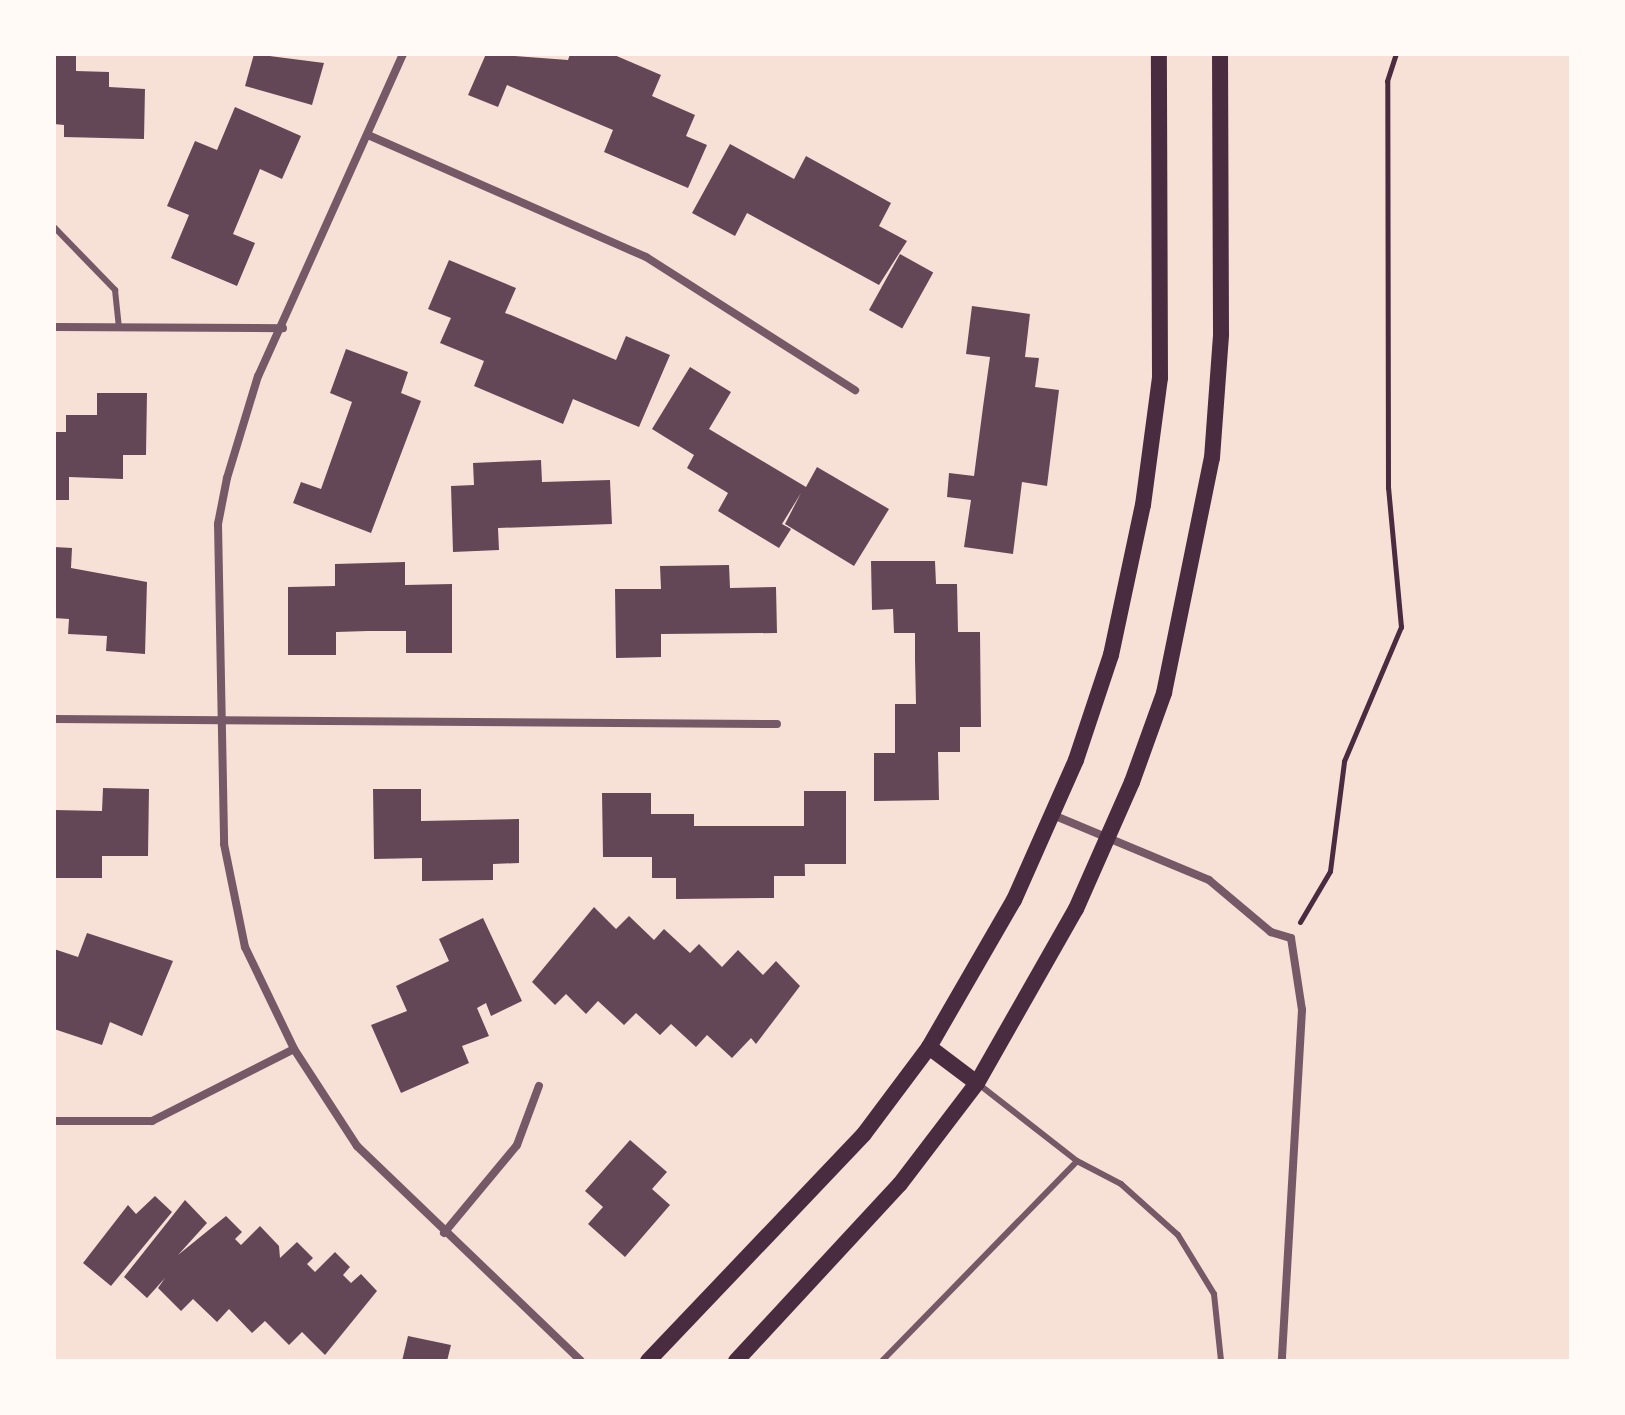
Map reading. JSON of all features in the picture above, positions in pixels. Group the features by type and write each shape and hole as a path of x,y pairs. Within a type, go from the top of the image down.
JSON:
{"main road":[{"path":"648,1361 864,1134 929,1047 1014,900 1053,815 1111,655 1143,505 1160,378 1159,54"},
{"path":"736,1361 900,1184 977,1083 1110,841 1164,693 1212,458 1221,334 1220,54"},
{"path":"929,1047 977,1083"}],"street":[{"path":"403,54 242,424 218,524 219,722 224,844 245,947 294,1049 357,1146 444,1233 581,1361"},
{"path":"368,135 646,257 855,390"},
{"path":"54,327 283,328"},
{"path":"54,719 777,724"},
{"path":"1053,815 1209,880 1271,932 1291,938 1302,1010 1282,1361"},
{"path":"54,1121 152,1121 294,1049"},
{"path":"444,1233 517,1145 539,1086"}],"lane":[{"path":"54,227 115,290 119,327"},
{"path":"977,1083 1077,1161 1121,1184 1178,1235 1214,1294 1221,1361"},
{"path":"882,1361 1077,1161"}],"path":[{"path":"1291,938 1330,871 1344,761 1401,627 1387,457 1387,81 1396,54"}],"building":[{"path":"54,54 76,54 76,71 109,72 109,87 145,89 144,139 64,137 64,125 54,124"},
{"path":"254,54 324,63 312,105 245,86"},
{"path":"486,54 568,60 570,54 612,54 661,75 652,96 695,115 686,136 707,145 688,188 604,152 613,130 507,85 498,107 468,95"},
{"path":"235,107 301,136 282,179 260,169 233,234 255,243 237,286 171,258 189,215 167,206 195,141 217,150"},
{"path":"730,144 794,179 806,156 891,203 879,226 907,241 879,285 747,213 735,236 692,213"},
{"path":"900,254 933,272 902,328 869,310"},
{"path":"449,260 516,288 505,313 616,360 626,336 670,355 639,427 573,399 563,424 474,386 484,361 440,343 451,318 428,309"},
{"path":"972,306 1030,314 1025,357 1039,358 1035,387 1059,390 1047,486 1022,482 1013,554 964,547 971,500 947,497 949,473 974,476 990,357 966,354"},
{"path":"346,349 408,372 401,393 421,401 371,533 293,503 301,482 321,489 352,402 330,393"},
{"path":"690,367 731,392 709,429 806,487 817,467 889,509 854,566 785,524 801,493 782,524 791,529 779,548 718,511 728,493 687,468 694,455 652,429"},
{"path":"97,393 147,393 146,455 123,455 123,479 69,477 69,500 54,500 54,432 66,432 66,415 97,415"},
{"path":"541,460 542,482 610,480 612,524 498,528 499,550 453,552 451,486 474,485 473,463"},
{"path":"54,547 72,548 71,568 147,582 145,654 106,651 107,636 68,634 69,619 54,618"},
{"path":"871,561 935,561 936,584 957,584 958,632 980,632 981,727 960,727 960,752 938,752 939,800 874,801 874,753 895,753 895,704 916,704 915,633 894,633 893,609 872,610"},
{"path":"405,562 405,585 452,584 452,653 406,653 406,631 368,631 336,632 336,655 288,655 288,587 335,586 335,564"},
{"path":"729,565 730,588 776,587 777,633 661,634 661,657 616,658 615,589 661,589 660,566"},
{"path":"103,788 149,789 148,856 102,856 102,878 54,878 54,810 102,811"},
{"path":"373,789 421,789 421,821 519,819 519,863 493,864 493,880 422,881 422,858 374,859"},
{"path":"804,791 846,791 846,864 804,864"},
{"path":"602,793 651,793 651,814 694,814 694,826 804,826 805,876 774,876 774,898 676,899 676,878 652,878 652,857 603,857"},
{"path":"594,907 616,929 629,916 654,940 664,929 690,953 699,944 722,967 738,950 763,975 776,961 800,986 756,1044 751,1038 732,1058 707,1035 696,1047 671,1024 660,1035 636,1013 624,1025 598,1001 586,1014 566,994 555,1005 532,982"},
{"path":"483,918 522,1001 491,1016 486,1003 477,1008 489,1036 462,1046 469,1063 401,1093 371,1025 407,1011 396,986 449,961 439,939"},
{"path":"87,933 173,961 142,1036 110,1022 102,1045 54,1029 54,949 78,957"},
{"path":"630,1140 667,1172 652,1189 670,1205 625,1257 588,1224 603,1207 585,1191"},
{"path":"155,1196 172,1212 111,1286 83,1263 128,1205 136,1214"},
{"path":"185,1200 207,1223 178,1255 226,1216 242,1232 235,1239 241,1245 260,1226 279,1246 280,1258 297,1242 313,1258 307,1264 315,1272 335,1252 350,1267 343,1275 351,1283 361,1274 377,1291 325,1355 302,1332 289,1345 265,1321 252,1333 229,1309 217,1322 193,1299 181,1311 158,1288 165,1278 147,1298 124,1277"},
{"path":"408,1336 451,1345 447,1361 402,1361"}]}
